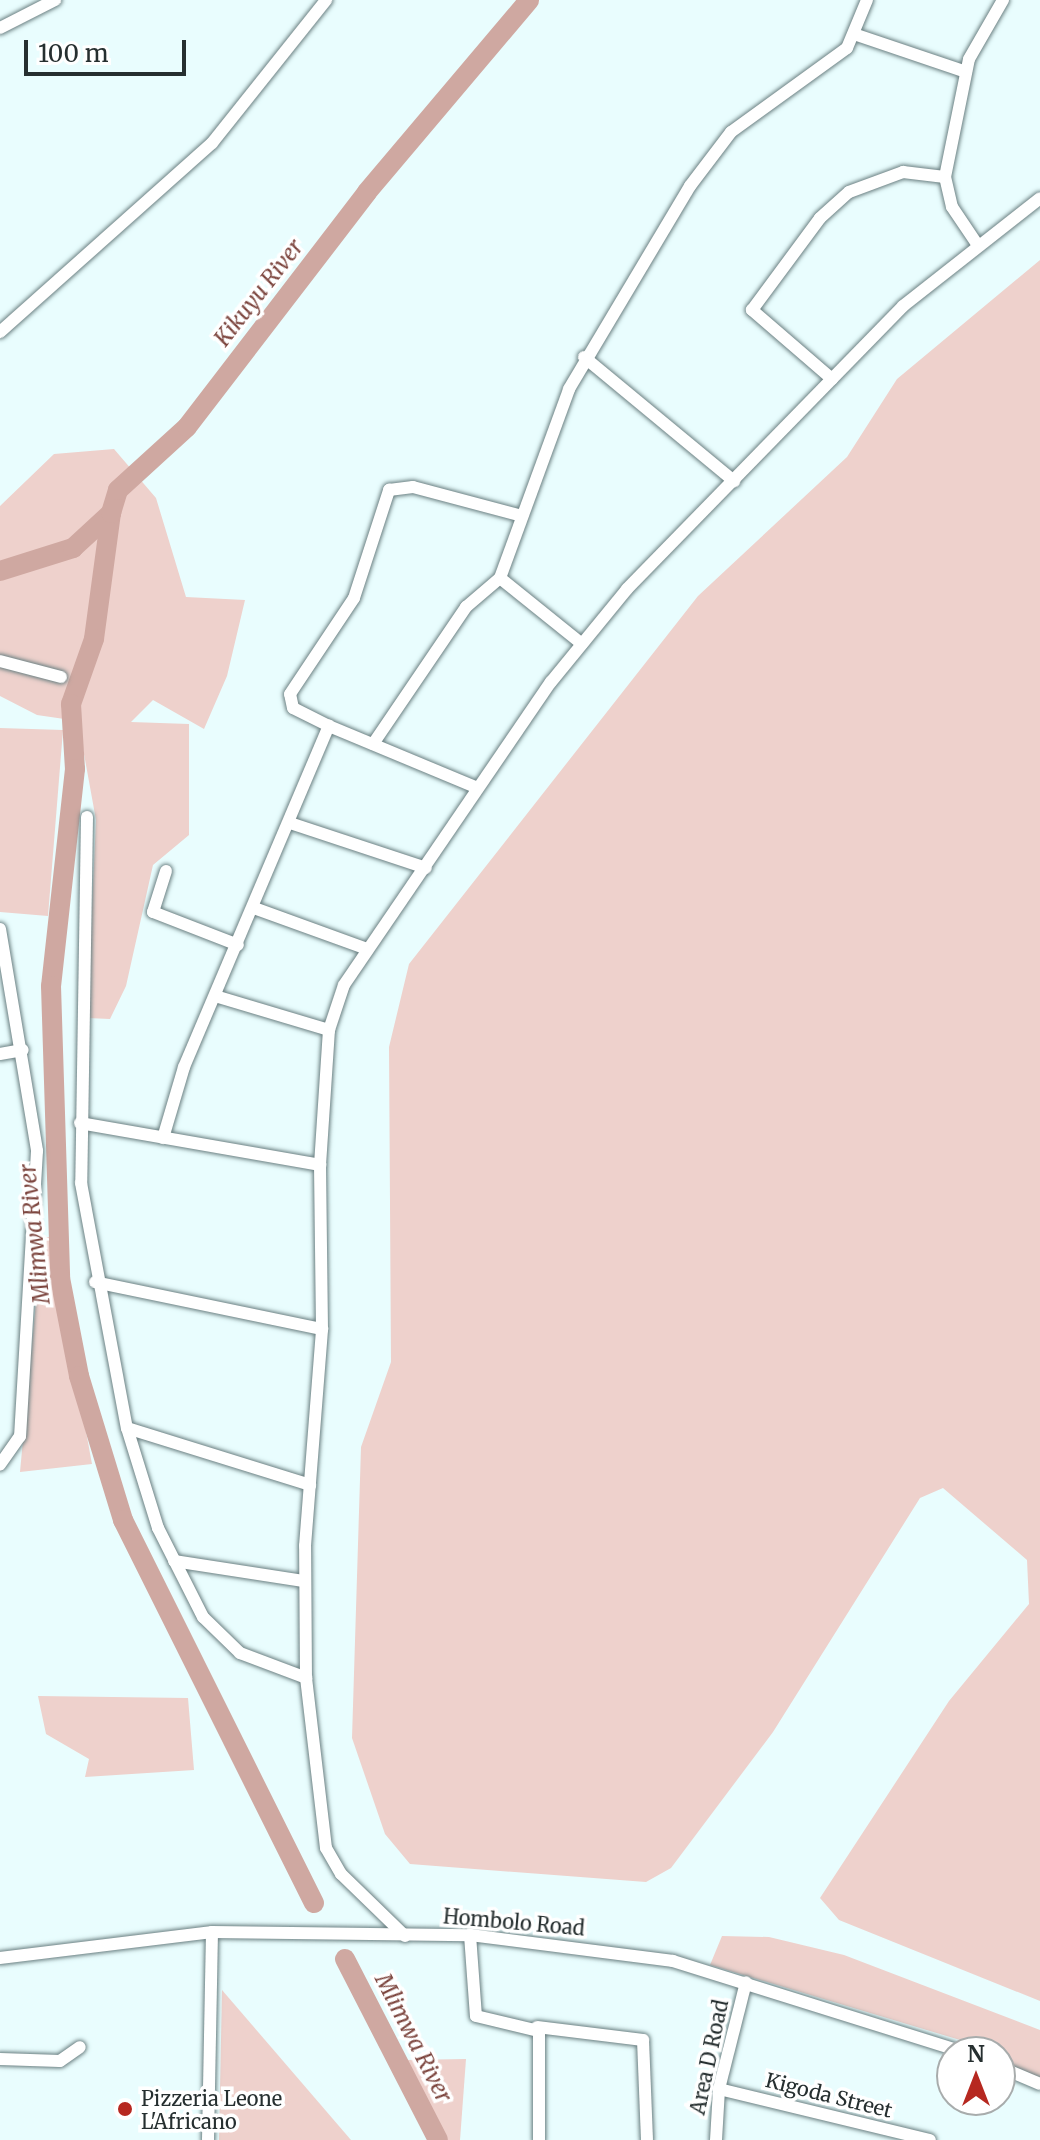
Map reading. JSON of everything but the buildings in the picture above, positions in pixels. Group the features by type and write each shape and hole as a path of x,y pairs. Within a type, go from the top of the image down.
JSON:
{"street":[{"path":"0,28 55,0"},
{"path":"0,332 212,143 326,0"},
{"path":"373,744 466,607 500,578 584,357 716,147 828,66 854,34 867,0"},
{"path":"977,244 952,207 945,177 966,72 979,34 1003,0"},
{"path":"854,34 966,72"},
{"path":"832,379 752,310 820,218 849,192 903,172 945,177"},
{"path":"405,1936 341,1874 326,1848 306,1678 303,1581 322,1329 320,1165 329,1030 367,949 582,644 832,379 977,244 1040,198"},
{"path":"584,357 734,481"},
{"path":"478,788 293,708 290,694 354,598 389,490 413,487 522,516"},
{"path":"500,578 582,644"},
{"path":"0,661 61,677"},
{"path":"163,1138 215,996 329,726"},
{"path":"87,817 80,1123 95,1282 127,1428 174,1561 221,1638 277,1673 306,1678"},
{"path":"290,823 426,868"},
{"path":"166,871 153,912 238,945"},
{"path":"254,908 367,949"},
{"path":"0,929 23,1050 37,1151 37,1224 20,1436 0,1465"},
{"path":"215,996 329,1030"},
{"path":"0,1054 23,1050"},
{"path":"80,1123 320,1165"},
{"path":"95,1282 322,1329"},
{"path":"127,1428 310,1485"},
{"path":"174,1561 303,1581"},
{"path":"208,2140 212,1932"},
{"name":"Hombolo Road","path":"0,1958 212,1932 470,1935 673,1961 936,2043"},
{"path":"470,1935 476,2016 643,2040 647,2140"},
{"name":"Area D Road","path":"716,2140 719,2089 746,1982"},
{"path":"537,2027 539,2140"},
{"path":"0,2059 60,2061 80,2047"},
{"path":"1016,2074 1040,2084"},
{"name":"Kigoda Street","path":"719,2089 930,2140"}],"shaded area":[{"path":"1040,260 1040,2001 839,1920 820,1898 949,1701 1029,1604 1027,1560 943,1488 920,1498 773,1732 671,1868 646,1882 410,1864 385,1834 352,1738 361,1447 391,1362 389,1047 409,964 698,596 847,457 897,379"},
{"path":"114,449 156,498 186,597 245,600 227,676 204,729 153,700 131,722 189,724 189,835 153,865 126,986 110,1019 87,1018 96,820 78,721 37,715 0,696 0,506 54,454"},
{"path":"0,728 63,730 48,916 0,912"},
{"path":"42,1237 50,1237 92,1464 20,1472"},
{"path":"38,1696 188,1698 194,1770 85,1777 89,1759 46,1734"},
{"path":"722,1936 769,1937 844,1955 1040,2030 1040,2078 1016,2067 1016,2036 947,2036 710,1965"},
{"path":"222,1990 351,2140 219,2140"},
{"path":"466,2059 460,2140 446,2140 405,2060"}],"waterway":[{"name":"Kikuyu River","path":"0,571 73,548 111,513 118,490 187,427 367,192 529,0"},
{"name":"Mlimwa River","path":"111,513 94,639 71,704 75,769 51,986 60,1278 79,1376 123,1520 314,1903"},
{"name":"Mlimwa River","path":"345,1959 438,2140"}],"place":[{"name":"Pizzeria Leone L'Africano","path":"125,2109"}]}
